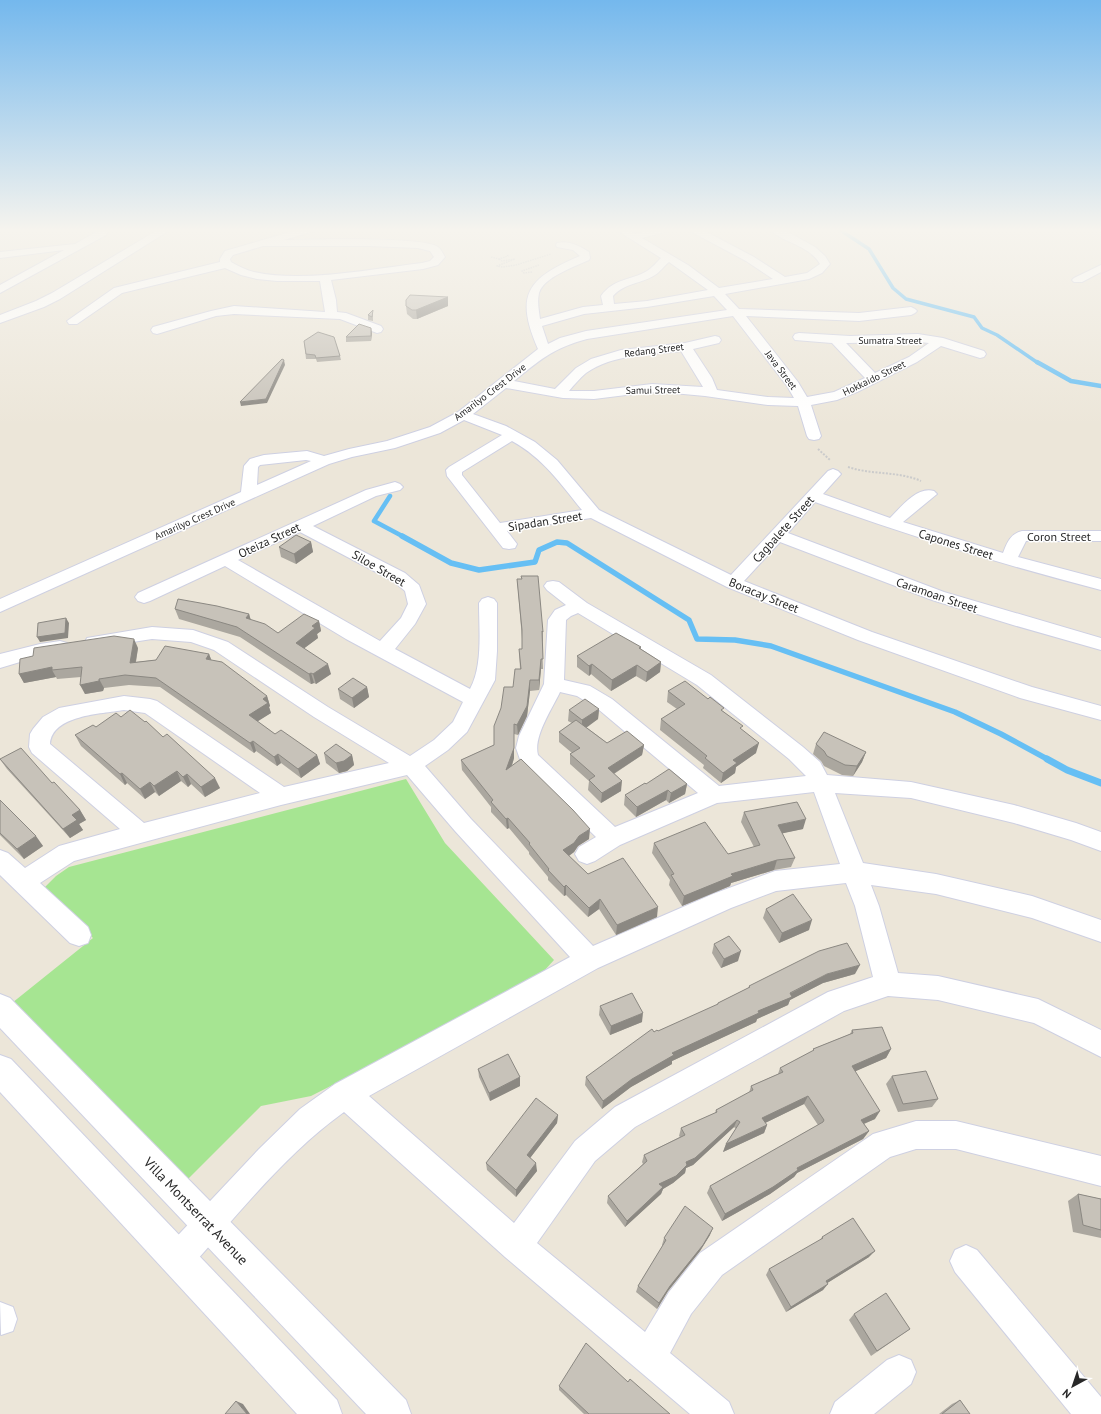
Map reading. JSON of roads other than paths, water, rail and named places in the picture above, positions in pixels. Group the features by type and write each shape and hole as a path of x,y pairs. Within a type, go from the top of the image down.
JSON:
{"street":[{"path":"0,319 40,304 59,294"},
{"path":"73,321 112,294"},
{"path":"329,294 331,316"},
{"path":"534,294 535,324 538,336 545,350"},
{"path":"608,294 606,296 609,308"},
{"path":"535,324 583,311 647,304 705,294"},
{"name":"Java Street","path":"718,294 744,322 793,385 803,401 814,436"},
{"path":"157,330 215,313 234,310 352,318 377,329"},
{"name":"Amarilyo Crest Drive","path":"0,606 324,461 348,453 390,445 436,430 463,415 545,350 564,342 586,335 734,312 859,317 911,311"},
{"name":"Sumatra Street","path":"799,337 836,340 918,338 939,341 980,354"},
{"name":"Redang Street","path":"558,394 581,371 596,362 621,354 685,347 715,340"},
{"path":"836,340 861,367 874,378"},
{"name":"Hokkaido Street","path":"803,401 831,398 844,393 926,352 939,341"},
{"path":"685,347 706,378 712,393"},
{"name":"Samui Street","path":"503,383 558,394 585,395 637,388 662,388 712,393 773,402 803,401"},
{"name":"Boracay Street","path":"463,415 500,429 530,445 552,463 593,513 733,583 872,639 1027,693 1101,713"},
{"name":"Sipadan Street","path":"509,544 455,476 454,470 512,435"},
{"path":"249,495 251,466 255,462 264,458 307,455 324,461"},
{"name":"Cagbalete Street","path":"733,583 812,496 836,467"},
{"name":"Oteiza Street","path":"144,598 371,493 395,487"},
{"path":"892,524 929,494"},
{"name":"Capones Street","path":"812,496 892,524 1008,560 1101,585"},
{"name":"Sipadan Street","path":"497,528 593,513"},
{"name":"Siloe Street","path":"300,525 399,577 413,589 417,604 409,620 399,633 382,650"},
{"name":"Caramoan Street","path":"777,535 873,573 938,596 1024,623 1101,644"},
{"name":"Coron Street","path":"1008,560 1017,540 1022,536 1101,536"},
{"path":"226,560 353,635 475,700"},
{"path":"554,586 582,607 704,680 796,753 812,768 821,783 853,872 867,906 888,984"},
{"path":"23,882 67,853 140,832 281,796 410,766 441,745 460,727 475,700 484,680 488,651 488,603"},
{"path":"582,607 570,609 561,613 557,620 554,684 529,736 526,748 529,759 612,838"},
{"path":"0,661 40,650 152,633 193,636 221,646 321,712 419,773 462,825 590,960"},
{"path":"554,684 583,691 605,704 715,795"},
{"path":"140,832 39,747 40,734 50,722 66,713 109,705 124,703 150,706 281,796"},
{"path":"587,854 612,838 715,795 821,783 911,790 1014,814 1076,832 1101,842"},
{"path":"0,860 78,935"},
{"path":"178,1259 269,1159 310,1119 345,1094 590,960 722,901 775,881 853,872 936,884 1032,907 1101,932"},
{"path":"516,1246 585,1151 626,1117 837,1001 888,984 938,988 1038,1012 1101,1044"},
{"name":"Villa Montserrat Avenue","path":"0,1008 392,1414"},
{"path":"0,1070 323,1414"},
{"path":"345,1094 516,1246 717,1414"},
{"path":"649,1358 680,1303 711,1264 883,1144 916,1135 956,1136 1101,1171"},
{"path":"966,1261 1094,1406"},
{"path":"847,1414 899,1372"}],"waterway":[{"path":"900,294 906,299 974,317 982,328 997,335 1038,363"},
{"path":"1037,362 1071,381 1101,386"},
{"path":"390,496 374,521 404,537"},
{"path":"402,536 451,563 479,570 535,562 539,550 557,542 567,543 689,620 697,639 735,640 771,646 955,712 1001,734 1049,760"},
{"path":"1047,759 1067,770 1101,783"}]}
